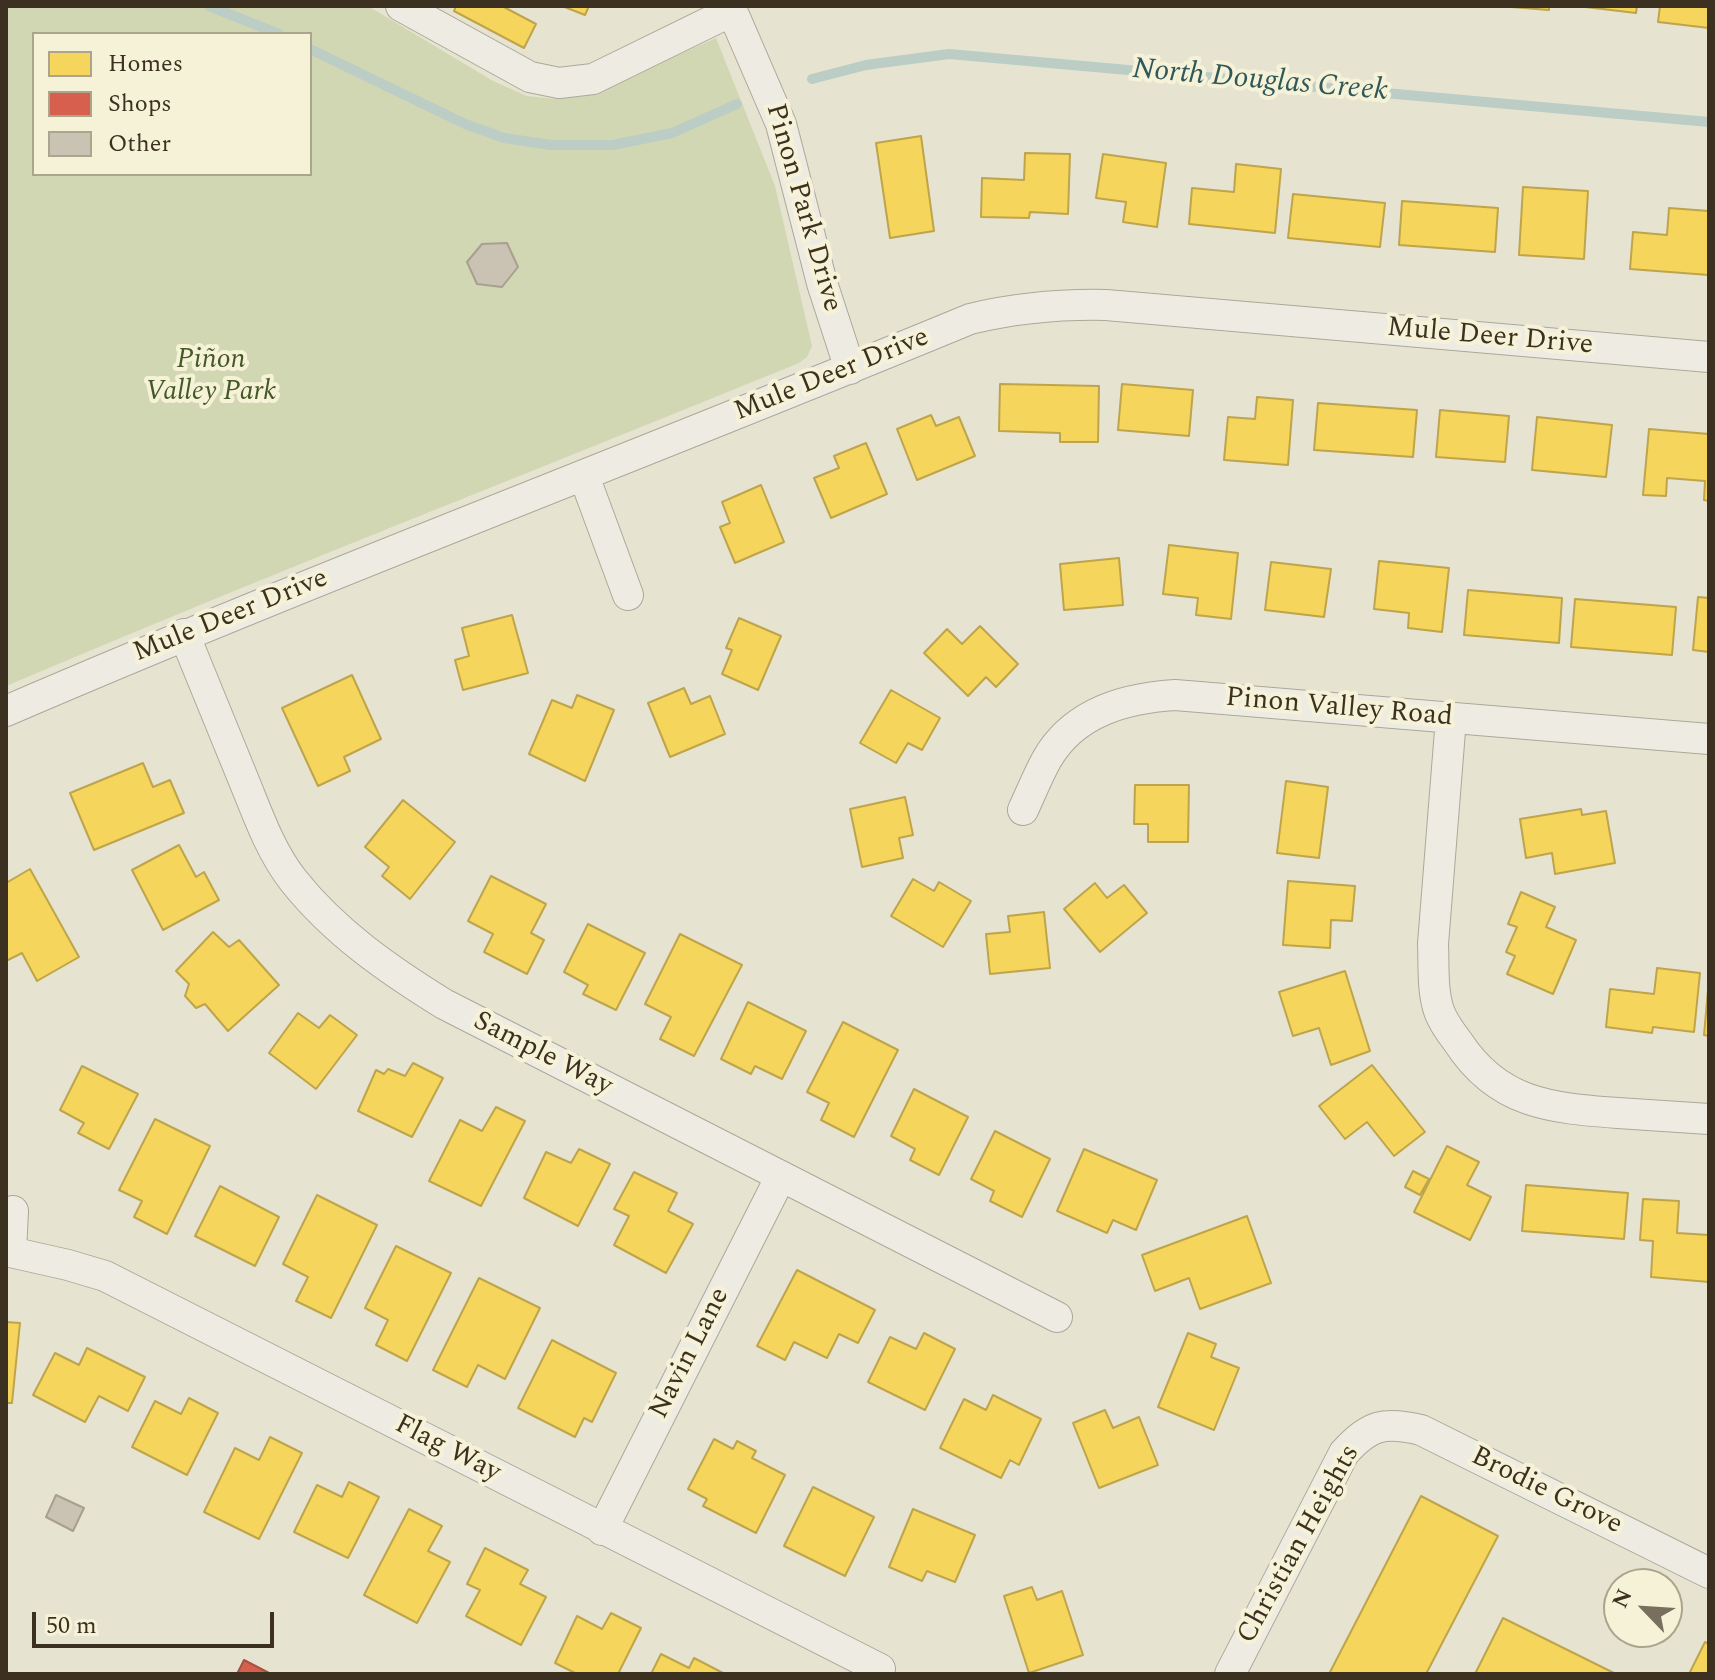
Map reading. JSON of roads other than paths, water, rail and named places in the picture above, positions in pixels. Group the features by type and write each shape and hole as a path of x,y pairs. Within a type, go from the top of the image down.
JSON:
{"street":[{"path":"401,6 530,77 559,83 593,79 731,9"},
{"name":"Pinon Park Drive","path":"731,9 781,124 822,283 850,369"},
{"name":"Mule Deer Drive","path":"6,711 184,634 970,319 1039,305 1106,305 1709,357"},
{"path":"584,476 628,595"},
{"name":"Sample Way","path":"184,634 268,841 292,879 353,941 394,973 444,1004 1057,1317"},
{"name":"Pinon Valley Road","path":"1023,810 1048,757 1074,729 1104,708 1140,697 1175,695 1709,739"},
{"path":"1451,718 1434,969 1440,1012 1454,1036 1471,1062 1491,1079 1545,1106 1709,1119"},
{"name":"Navin Lane","path":"602,1530 780,1178"},
{"path":"8,1252 13,1211"},
{"name":"Flag Way","path":"8,1252 105,1276 880,1669"},
{"name":"Brodie Grove","path":"1379,1426 1400,1425 1421,1430 1709,1573"},
{"name":"Christian Heights","path":"1230,1674 1344,1453 1359,1436 1379,1426"}],"waterway":[{"name":"North Douglas Creek","path":"209,6 274,32"},
{"name":"North Douglas Creek","path":"312,50 465,124 504,138 551,145 613,145 672,133 737,104"},
{"name":"North Douglas Creek","path":"812,79 866,65 949,54 1709,122"}],"park label":[{"name":"Piñon Valley Park","path":"211,378"}]}
